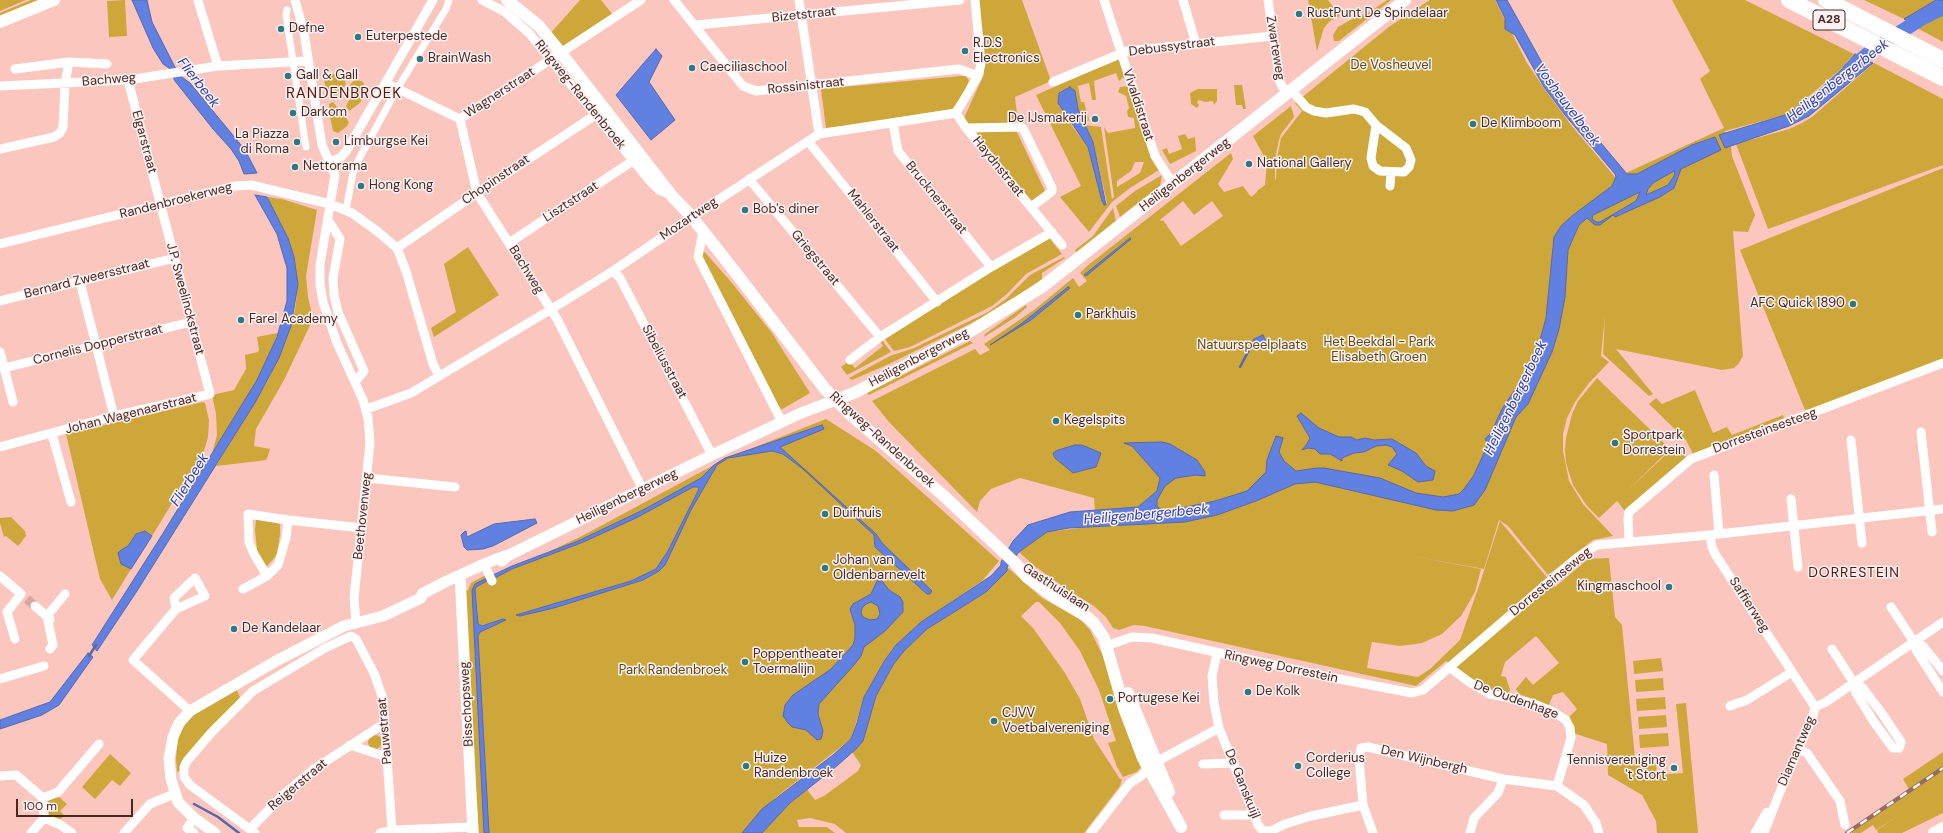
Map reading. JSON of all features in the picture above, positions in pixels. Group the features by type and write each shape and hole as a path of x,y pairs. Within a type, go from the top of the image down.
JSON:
{"highway":[{"name":"A28","path":"1789,0 1943,78"},
{"name":"A28","path":"1826,0 1943,60"}],"main road":[{"path":"0,22 54,0"},
{"name":"Ringweg-Randenbroek","path":"507,0 538,26 556,56 672,196 692,217 809,369 836,400 935,487 1010,558"},
{"name":"Heiligenbergerweg","path":"836,400 856,392 971,331 1049,282 1406,0"},
{"name":"Gasthuislaan","path":"1010,558 1091,610 1102,621 1152,766 1182,830"},
{"path":"1934,833 1943,828"}],"street":[{"name":"Beethovenweg","path":"295,0 304,33 322,145 330,162 335,180 320,265 322,302 367,409 370,443 354,598 356,623"},
{"path":"330,162 341,157 347,150 433,0"},
{"path":"346,210 356,168 397,89 446,9 449,0"},
{"name":"Ringweg-Randenbroek","path":"482,0 506,12 556,56 596,114 634,160 659,190 672,196"},
{"name":"Wagnerstraat","path":"460,119 641,0"},
{"name":"Rossinistraat","path":"674,0 739,81 748,89 756,91 812,86 959,69 978,76"},
{"path":"800,0 819,134"},
{"name":"Bizetstraat","path":"696,26 960,0"},
{"path":"956,114 978,76 981,64 975,0"},
{"name":"Vivaldistraat","path":"1104,0 1155,156 1173,184"},
{"path":"1183,0 1196,44"},
{"name":"Zwarteweg","path":"1268,0 1280,82 1283,88 1289,91"},
{"path":"198,1 218,66"},
{"path":"287,10 286,15 306,147"},
{"name":"Debussystraat","path":"1052,82 1121,53 1273,36"},
{"name":"Bachweg","path":"0,86 128,80 218,66 308,61"},
{"path":"15,69 69,62 107,64"},
{"path":"0,149 54,137 60,134 63,127 65,84 69,62"},
{"name":"Elgarstraat","path":"128,80 160,204"},
{"path":"386,83 460,119"},
{"path":"1289,91 1294,93 1306,107 1314,111 1326,112 1349,109 1360,110 1368,114 1376,125 1404,146 1410,156 1410,164 1407,170 1402,172 1377,170 1371,163 1372,142 1376,125"},
{"name":"Chopinstraat","path":"397,248 596,114"},
{"name":"Mozartweg","path":"439,376 613,271 749,179 819,134 956,114"},
{"name":"Haydnstraat","path":"956,114 1062,245"},
{"name":"Bachweg","path":"460,119 477,193 557,319 643,490"},
{"name":"Brucknerstraat","path":"893,123 898,151 991,267"},
{"name":"Haydnstraat","path":"966,128 1023,128 1052,188 1052,191 1031,207"},
{"name":"Mahlerstraat","path":"808,141 937,302"},
{"name":"Lisztstraat","path":"509,243 634,160"},
{"path":"1390,186 1391,172"},
{"name":"Griegstraat","path":"749,179 880,337"},
{"name":"Randenbroekerweg","path":"0,244 219,188 251,185 330,204 346,210 377,231 397,248 406,271 439,376"},
{"name":"J.P. Sweelinckstraat","path":"160,204 210,394"},
{"path":"328,220 340,238 333,278 334,295 338,312 364,371 356,382"},
{"path":"703,231 698,257 782,422"},
{"path":"850,360 880,337 991,267 1052,232"},
{"name":"Bernard Zweersstraat","path":"0,301 174,258"},
{"name":"Sibeliusstraat","path":"613,271 620,278 712,454"},
{"path":"80,282 114,416"},
{"name":"Cornelis Dopperstraat","path":"4,368 192,322"},
{"path":"0,352 13,402"},
{"name":"Dorresteinsesteeg","path":"1629,542 1629,512 1691,459 1943,364"},
{"path":"367,409 411,393 439,376"},
{"name":"Johan Wagenaarstraat","path":"0,447 114,416 210,394"},
{"name":"Heiligenbergerweg","path":"174,794 169,759 173,737 179,723 190,711 245,678 344,626 383,616 420,598 422,594 434,587 460,578 488,572 504,556 643,490 712,454 782,422 836,400"},
{"path":"1921,432 1932,532"},
{"name":"Johan Wagenaarstraat","path":"52,434 71,502"},
{"path":"1852,440 1862,544"},
{"path":"1714,475 1715,535"},
{"path":"367,478 455,487"},
{"path":"1791,499 1798,567"},
{"name":"Dorresteinseweg","path":"1449,667 1588,550 1600,545 1715,535 1943,509"},
{"path":"268,576 254,554 249,542 248,514 362,528"},
{"path":"243,589 268,576 278,565 286,538 288,520"},
{"name":"Saffierweg","path":"1715,535 1712,548 1715,554 1815,707"},
{"path":"0,576 50,619"},
{"name":"Bisschopsweg","path":"460,578 473,830"},
{"path":"50,649 53,645 50,619 65,594"},
{"path":"15,639 7,612 28,600"},
{"path":"1891,607 1914,642 1916,650 1943,692"},
{"path":"176,609 132,660 190,711"},
{"name":"Diamantweg","path":"1764,833 1779,794 1813,716 1815,707 1826,702 1943,622"},
{"name":"Pauwstraat","path":"253,691 325,648 348,636 355,637 381,691 385,723 392,830"},
{"name":"Ringweg Dorrestein","path":"1110,644 1132,637 1152,638 1217,653 1412,693 1423,690 1449,667"},
{"path":"1914,642 1923,646 1943,671"},
{"path":"1832,649 1854,683 1856,692 1874,722 1893,748 1899,748 1901,742 1883,715 1862,687 1854,683"},
{"name":"De Ganskuijl","path":"1217,653 1212,676 1214,703 1219,728 1255,814 1258,825 1262,831 1271,831 1285,824 1311,816 1363,805"},
{"path":"0,679 44,666"},
{"name":"De Oudenhage","path":"1449,667 1469,682 1490,694 1516,698 1534,704 1555,713 1566,720 1570,728 1571,738 1556,786"},
{"path":"1730,706 1747,700 1792,672"},
{"path":"245,678 253,691 187,761 184,767 184,777 190,785 253,831"},
{"name":"Reigerstraat","path":"253,831 283,795 314,769 385,723"},
{"path":"1091,833 1129,784 1152,766 1219,728"},
{"path":"42,798 58,792 99,744"},
{"path":"350,745 387,758"},
{"name":"Den Wijnbergh","path":"1373,833 1363,805 1359,758 1361,748 1368,747 1503,779"},
{"path":"1798,750 1807,753 1840,801 1845,825"},
{"path":"1203,764 1234,763"},
{"path":"0,776 16,775 42,798 44,818 31,833"},
{"path":"1470,833 1474,818 1498,793 1503,779 1556,786 1584,805 1596,823 1600,833"},
{"path":"124,833 150,804 174,794 178,802 194,818 215,833"},
{"name":"Diamantweg","path":"1755,833 1779,794"},
{"path":"1224,815 1255,814"},
{"path":"44,818 59,824 72,833"},
{"path":"190,830 194,818"},
{"path":"380,833 392,830 473,830"}],"green space":[{"path":"0,0 26,0 0,11"},
{"path":"31,0 40,0 0,16 0,13"},
{"path":"125,0 127,36 109,37 107,1"},
{"path":"580,0 601,0 613,15 564,49 549,35"},
{"path":"978,0 1022,0 1051,81 1015,97 1018,123 968,125 964,118 984,74"},
{"path":"1308,0 1328,0 1340,16 1330,21 1324,28 1317,51"},
{"path":"1387,0 1391,0 1339,41 1334,41 1333,35 1338,27 1354,18 1365,15"},
{"name":"Het Beekdal - Park Elisabeth Groen","path":"1430,0 1495,0 1527,63 1543,87 1571,125 1615,177 1724,128 1700,79 1710,71 1672,0 1745,0 1854,54 1841,69 1788,114 1725,131 1731,147 1732,156 1755,215 1748,232 1733,231 1743,356 1739,363 1734,368 1722,370 1616,349 1653,394 1649,396 1603,354 1605,316 1601,356 1609,362 1589,383 1575,402 1567,418 1563,434 1563,451 1569,481 1583,504 1613,536 1593,540 1548,575 1508,526 1499,520 1484,569 1411,556 1481,569 1475,592 1461,616 1442,634 1422,643 1400,646 1372,642 1370,651 1367,668 1418,677 1430,669 1460,640 1480,583 1500,521 1555,587 1588,559 1609,558 1615,617 1622,625 1635,758 1656,763 1657,775 1683,773 1676,704 1686,703 1698,833 1657,833 1656,821 1642,795 1608,775 1607,744 1573,733 1568,718 1577,709 1563,692 1553,695 1549,705 1519,694 1516,689 1526,677 1533,685 1559,663 1536,636 1505,662 1501,676 1506,677 1510,690 1507,695 1491,692 1446,661 1416,686 1145,626 1134,625 1119,630 1113,628 1106,617 1094,606 1068,590 1033,565 1019,552 1047,532 1096,526 1094,498 1020,478 991,489 980,501 977,512 889,422 872,401 975,349 980,355 990,350 984,344 1034,310 1073,278 1079,287 1087,281 1080,273 1087,266 1231,153 1233,159 1218,184 1224,192 1243,186 1251,197 1265,185 1267,162 1253,136 1291,106 1294,117 1281,134 1279,140 1275,158 1275,180 1281,138 1302,111 1295,103 1390,26","holes":["1183,201 1194,215 1212,201 1223,216 1181,246 1163,220 1160,220"]},
{"path":"1864,0 1936,0 1904,19"},
{"path":"1943,14 1943,42 1917,28 1932,19"},
{"path":"1118,59 1120,60 1125,76 1119,81 1116,73 1094,81 1096,100 1092,100 1089,83 1078,86 1081,102 1084,102 1089,119 1088,123 1085,124 1078,109 1076,95 1061,91 1058,96 1058,100 1072,126 1088,147 1104,205 1107,203 1093,142 1086,125 1101,127 1112,199 1114,197 1104,127 1108,133 1135,128 1134,118 1128,117 1127,111 1129,108 1126,96 1118,92 1120,87 1128,86 1159,170 1130,188 1112,202 1089,232 1060,197 1081,186 1036,95","holes":["1135,162 1144,162 1140,173 1117,187 1117,181 1131,171"]},
{"path":"1874,63 1943,99 1943,165 1768,229 1736,144 1789,129 1802,123 1812,117"},
{"path":"338,73 344,76 346,84 337,96 331,97 325,85 324,78 329,74"},
{"path":"966,76 969,81 961,98 952,109 826,128 821,89"},
{"path":"355,79 363,82 366,91 360,103 349,111 346,106 352,95 350,85"},
{"path":"1234,85 1242,85 1246,109 1243,109 1242,105 1236,105"},
{"path":"1198,89 1217,89 1217,101 1214,105 1213,101 1205,102 1199,100 1197,102 1199,105 1197,108 1191,104 1190,93"},
{"path":"333,102 349,123 338,133 333,131 330,117 329,104"},
{"path":"1015,128 1045,191 1033,202 1030,201 977,136 978,129"},
{"path":"1185,134 1188,139 1195,137 1196,151 1170,164 1162,150 1167,148 1169,154 1182,149 1178,136"},
{"name":"AFC Quick 1890","path":"1943,168 1943,361 1809,413 1807,409 1805,410 1740,250"},
{"path":"1162,175 1160,186 1120,217 1116,206 1135,191"},
{"path":"267,197 282,199 317,210 306,276 308,297 313,319 284,380 256,429 254,446 270,449 266,460 216,466 268,380 286,340 295,310 298,284 294,257 288,238"},
{"path":"1113,208 1116,221 1077,253 1075,250 1093,236"},
{"path":"1045,239 1050,239 1062,254 1026,274 1007,294 992,306 910,347 894,351 884,338"},
{"path":"468,247 499,295 434,337 431,328 456,312 444,264"},
{"path":"702,249 732,283 772,333 810,393 779,411 699,254"},
{"path":"1064,257 1065,258 1042,273 1042,279 994,312 889,364 852,380 849,378 890,356 914,348 988,312 1006,299 1030,275"},
{"path":"1026,305 1027,307 1014,318 984,337 985,334"},
{"path":"278,333 263,371 212,454 217,435 216,414 212,395 234,390 246,369 245,355 258,352 259,350 257,337"},
{"path":"882,340 891,352 847,375 841,367 849,361 855,368 883,346 880,341"},
{"path":"970,341 973,343 869,395 867,393"},
{"name":"Sportpark Dorrestein","path":"1597,378 1670,449 1626,492 1677,444 1686,457 1625,511 1617,501 1599,518 1587,506 1573,485 1566,463 1565,450 1566,438 1572,414 1578,401"},
{"path":"1695,390 1713,433 1727,427 1732,435 1783,415 1784,418 1693,454 1686,440 1649,404 1656,398 1662,404"},
{"path":"203,402 205,403 209,420 208,437 204,451 152,536 145,531 132,540 128,546 121,550 125,566 131,569 112,600 100,579 66,434"},
{"name":"Park Randenbroek","path":"826,419 876,451 999,561 982,581 921,622 896,645 885,660 864,697 851,739 775,798 745,833 479,833 462,593 468,590 471,583 484,576 487,578 472,588 582,536 725,459"},
{"path":"11,517 25,531 26,536 18,546 6,536 4,537 0,523 0,518"},
{"path":"256,519 280,524 277,555 266,567 261,561 257,550 255,530"},
{"name":"CJVV Voetbalvereniging","path":"1007,567 1042,598 1079,618 1090,630 1104,658 1141,767 1137,772 1123,777 1117,767 1108,743 1116,741 1099,690 1080,651 1060,623 1039,602 1036,602 1021,616 1033,628 1065,673 1080,699 1094,739 1120,779 1122,779 1120,786 1084,833 846,833 835,824 810,818 797,820 799,827 827,827 835,833 762,833 775,817 806,788 815,800 824,796 858,771 861,765 852,752 863,741 876,696 893,665 904,651 927,629 986,592 1007,571"},
{"path":"1661,658 1663,671 1634,674 1633,661"},
{"path":"1663,678 1664,690 1636,692 1635,680"},
{"path":"236,689 241,699 180,771 177,772 176,758 178,737 190,716"},
{"path":"1665,697 1666,709 1637,711 1636,699"},
{"path":"1666,715 1667,727 1639,729 1638,717"},
{"path":"1668,733 1669,746 1640,748 1639,735"},
{"path":"372,735 378,735 382,739 382,745 378,749 372,749 368,745 368,739"},
{"path":"1943,752 1943,813 1902,833 1878,833 1877,830 1899,815 1876,830 1873,825 1861,833 1852,833 1852,831 1910,791 1903,779"},
{"path":"110,754 131,773 120,786 112,780 95,799 82,787"},
{"path":"59,797 67,804 60,811 64,815 61,819 49,818 47,800"}],"water":[{"path":"132,0 147,0 152,22 179,75 190,83 245,150 257,173 244,174 239,161 231,149 175,81 169,68 163,64 153,48"},
{"name":"Vosheuvelbeek","path":"1496,0 1507,0 1559,93 1627,174 1637,174 1692,145 1715,137 1721,150 1681,169 1674,188 1660,197 1615,217 1613,215 1600,225 1595,225 1587,218 1579,225 1568,250 1565,297 1559,329 1552,352 1528,404 1516,417 1485,490 1474,505 1453,511 1436,510 1315,482 1295,484 1256,501 1217,515 1185,522 1069,528 1047,532 1019,552 1007,567 1007,571 986,592 927,629 904,651 893,665 876,696 863,741 856,749 790,803 762,833 742,833 762,809 833,755 851,739 864,697 885,660 896,645 921,622 991,576 1001,565 1001,562 1013,541 1028,525 1070,512 1138,507 1157,491 1160,478 1132,446 1124,443 1162,442 1170,444 1197,460 1205,472 1205,476 1196,475 1176,478 1165,486 1157,500 1157,507 1167,511 1215,501 1247,491 1266,472 1267,460 1276,436 1283,438 1279,452 1284,461 1296,471 1324,468 1380,478 1416,493 1443,497 1459,494 1464,489 1474,475 1488,444 1485,439 1491,433 1502,409 1526,373 1537,351 1546,318 1554,237 1561,226 1573,215 1612,186 1616,177 1544,87 1515,35 1505,29 1505,18","holes":["1674,171 1674,176 1668,185 1646,195 1648,189 1653,183","1640,192 1636,201 1600,222 1596,222 1592,219 1593,215"]},
{"path":"1936,0 1943,0 1943,14 1917,28 1904,19"},
{"path":"656,49 662,56 649,82 675,120 651,140 616,95"},
{"path":"1855,54 1873,63 1809,116 1789,126 1725,148 1719,135 1788,114 1815,94 1842,69"},
{"path":"1070,87 1075,91 1078,109 1093,142 1106,205 1104,205 1102,201 1088,147 1058,103 1059,93"},
{"path":"255,195 267,197 288,238 294,257 298,284 291,326 279,358 256,401 137,591 97,651 92,645 162,535 257,380 277,337 287,301 287,268 277,234"},
{"path":"1130,238 1131,239 1086,276 1084,275"},
{"path":"1068,287 1070,288 1031,320 990,345 1021,324"},
{"path":"1263,335 1267,344 1261,347 1249,348 1254,339"},
{"path":"1301,413 1319,428 1339,437 1351,437 1357,440 1365,438 1374,440 1392,439 1416,453 1426,466 1435,471 1433,480 1418,482 1402,471 1388,465 1397,454 1392,447 1386,445 1376,446 1364,452 1354,453 1342,458 1342,461 1330,454 1320,454 1315,449 1308,448 1302,450 1310,438 1297,416"},
{"path":"822,425 824,429 780,447 876,534 882,543 932,591 930,594 927,594 875,547 874,535 803,469 783,454 772,451 728,458 717,465 691,510 665,565 659,571 643,580 554,608 520,616 516,615 631,581 656,569 668,551 699,489 698,487 693,487 636,518 581,543 512,569 495,578 493,575 512,566 578,541 643,510 701,478 714,465 725,458"},
{"path":"1075,445 1082,445 1101,453 1096,467 1073,473 1055,458 1053,453"},
{"path":"535,519 537,523 493,546 483,549 467,550 464,547 461,535 466,531 467,537 494,524"},
{"path":"145,531 152,536 131,569 121,564 118,553 128,546 136,534"},
{"path":"487,578 487,581 476,587 475,590 478,624 482,626 503,619 506,620 480,632 478,636 489,833 484,833 472,590 475,584"},
{"path":"877,581 882,581 889,590 900,597 903,602 903,612 885,631 864,647 861,656 854,665 819,704 818,714 823,731 821,739 817,740 806,730 792,727 788,723 783,716 785,705 793,695 831,669 853,645 855,638 855,625 850,609 853,604 871,594","holes":["871,602 878,606 880,614 877,619 870,620 863,617 861,613 862,608 866,604"]},
{"path":"88,653 93,657 59,705 42,715 0,729 0,720 50,702"}],"waterway":[{"name":"Heiligenbergerbeek","path":"1849,70 1872,50 1921,19 1943,8"},
{"path":"1240,367 1250,348"},
{"name":"Flierbeek","path":"89,656 96,645"},
{"path":"194,804 218,817 239,833"}],"tunnel":[{"path":"27,599 35,606"}],"railway":[{"path":"1847,833 1943,768"}],"place":[{"name":"RustPunt De Spindelaar","path":"1299,14"},
{"name":"Defne","path":"281,29"},
{"name":"Euterpestede","path":"358,37"},
{"name":"R.D.S Electronics","path":"965,51"},
{"name":"BrainWash","path":"420,59"},
{"name":"Caeciliaschool","path":"692,68"},
{"name":"Gall & Gall","path":"288,76"},
{"name":"Darkom","path":"293,113"},
{"name":"De IJsmakerij","path":"1095,119"},
{"name":"De Klimboom","path":"1473,124"},
{"name":"La Piazza di Roma","path":"297,142"},
{"name":"Limburgse Kei","path":"336,142"},
{"name":"National Gallery","path":"1249,164"},
{"name":"Nettorama","path":"295,167"},
{"name":"Hong Kong","path":"361,186"},
{"name":"Bob's diner","path":"745,210"},
{"name":"AFC Quick 1890","path":"1853,304"},
{"name":"Parkhuis","path":"1078,315"},
{"name":"Farel Academy","path":"241,320"},
{"name":"Kegelspits","path":"1056,421"},
{"name":"Sportpark Dorrestein","path":"1615,443"},
{"name":"Duifhuis","path":"825,514"},
{"name":"Johan van Oldenbarnevelt","path":"825,568"},
{"name":"Kingmaschool","path":"1669,587"},
{"name":"De Kandelaar","path":"234,629"},
{"name":"Poppentheater Toermalijn","path":"745,662"},
{"name":"De Kolk","path":"1248,692"},
{"name":"Portugese Kei","path":"1110,699"},
{"name":"CJVV Voetbalvereniging","path":"994,721"},
{"name":"Huize Randenbroek","path":"746,766"},
{"name":"Corderius College","path":"1298,766"},
{"name":"Tennisvereniging 't Stort","path":"1674,768"}],"district":[{"name":"RANDENBROEK","path":"344,94"},
{"name":"DORRESTEIN","path":"1854,573"}],"park label":[{"name":"De Vosheuvel","path":"1391,66"},
{"name":"Natuurspeelplaats","path":"1252,346"}]}
